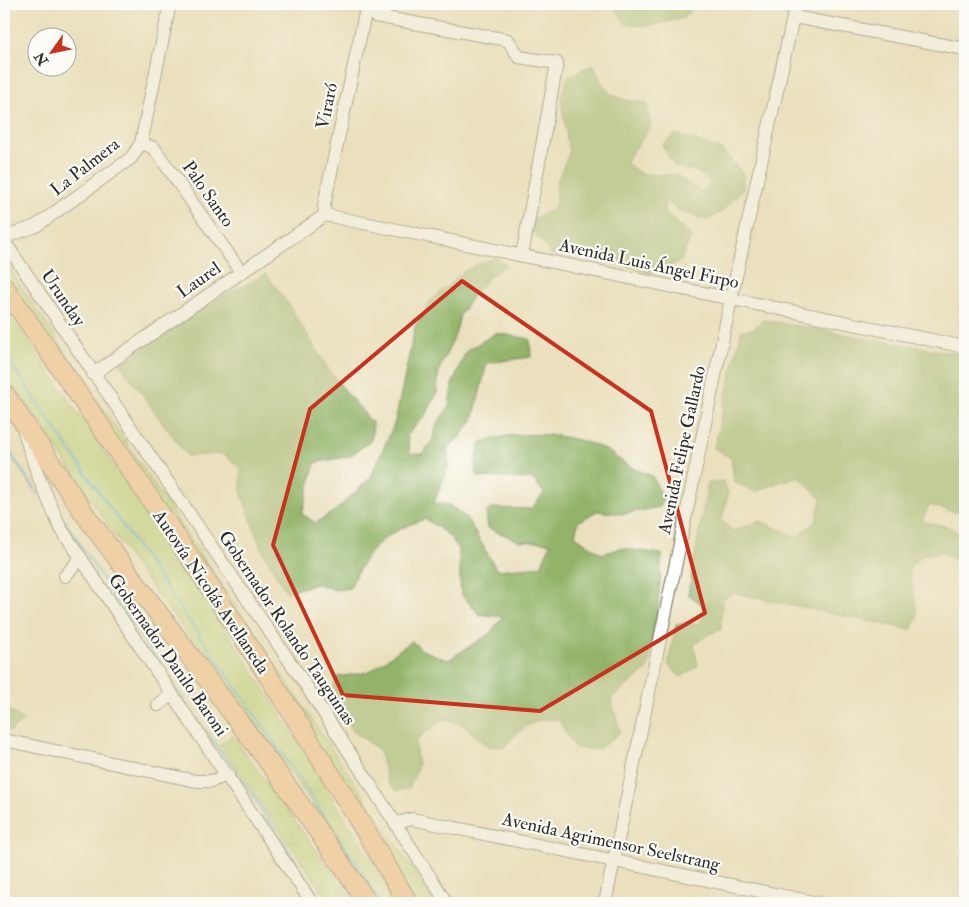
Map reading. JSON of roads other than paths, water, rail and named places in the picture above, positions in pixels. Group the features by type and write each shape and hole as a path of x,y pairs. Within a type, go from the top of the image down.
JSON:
{"highway":[{"name":"Autovía Nicolás Avellaneda","path":"4,287 248,647 337,784 408,903"},
{"path":"4,309 36,334"},
{"path":"4,393 86,516 285,784 368,903"}],"street":[{"name":"La Palmera","path":"4,241 11,235 36,226 131,158 141,143 170,4"},
{"path":"365,5 375,16 508,40 519,57 557,62 522,256"},
{"name":"Viraró","path":"325,215 324,205 365,5"},
{"path":"795,10 965,49"},
{"name":"Avenida Felipe Gallardo","path":"605,903 731,299 795,10"},
{"name":"Palo Santo","path":"141,143 154,148 241,272"},
{"name":"Avenida Luis Ángel Firpo","path":"325,215 965,347"},
{"name":"Laurel","path":"93,374 325,215"},
{"name":"Urunday","path":"4,241 93,374"},
{"name":"Gobernador Rolando Tauguinas","path":"93,374 305,684 447,903"},
{"name":"Gobernador Danilo Baroni","path":"18,415 44,491 60,527 312,903"},
{"path":"65,576 80,559"},
{"path":"158,705 172,694"},
{"path":"4,740 196,781 212,781 228,775"},
{"name":"Avenida Agrimensor Seelstrang","path":"397,824 412,819 818,903"}],"waterway":[{"path":"4,353 289,764 382,903"},
{"path":"4,444 38,494"},
{"path":"64,520 104,581"},
{"path":"111,592 184,700"},
{"path":"195,716 255,799 322,903"}]}
